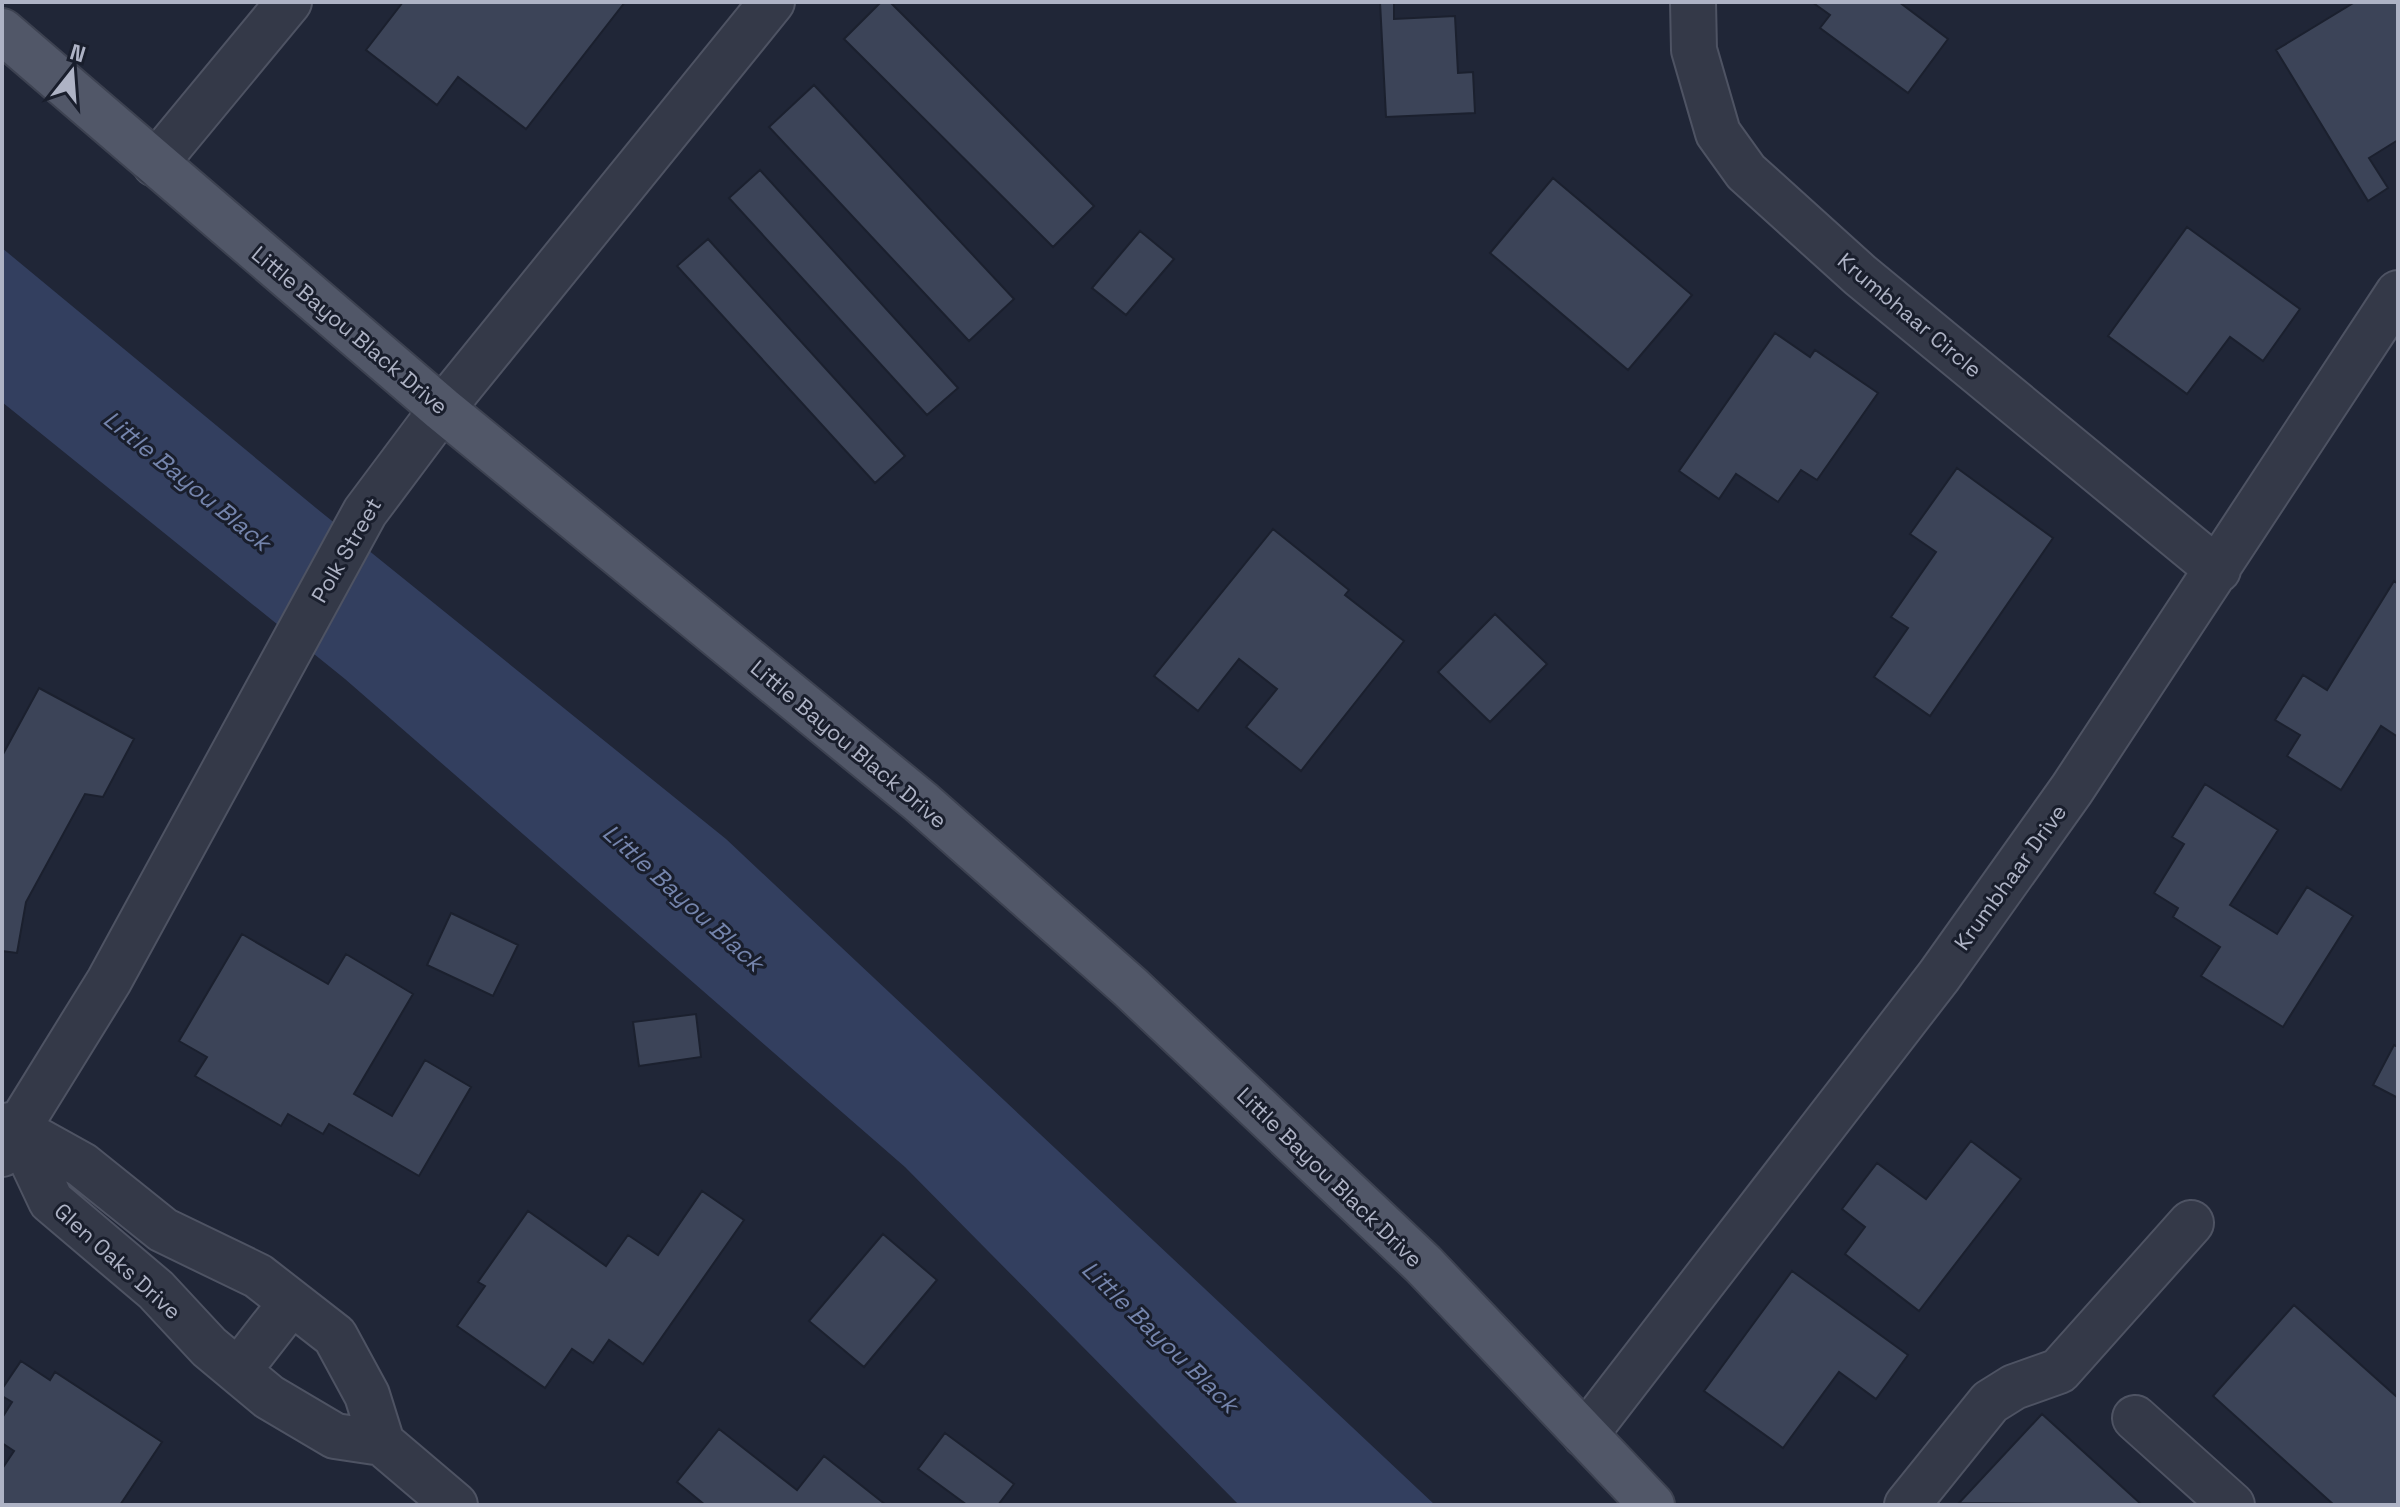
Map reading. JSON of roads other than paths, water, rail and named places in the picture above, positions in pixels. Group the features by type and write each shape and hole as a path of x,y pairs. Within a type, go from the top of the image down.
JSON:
{"main road":[{"name":"Little Bayou Black Drive","path":"2,31 442,409 921,802 1130,987 1423,1264 1652,1505"}],"street":[{"path":"155,164 289,2"},
{"name":"Polk Street","path":"7,1135 109,981 365,512 442,409 772,2"},
{"name":"Krumbhaar Circle","path":"1693,2 1694,50 1718,133 1746,172 1860,275 2218,570"},
{"name":"Krumbhaar Drive","path":"1585,1435 1939,976 2072,789 2398,293"},
{"path":"7,1135 82,1165 163,1230 258,1276 335,1336 367,1395 382,1443 455,1505"},
{"name":"Glen Oaks Drive","path":"7,1135 51,1201 156,1290 209,1347 269,1397 335,1436 382,1443"},
{"path":"1907,1505 1990,1402 2014,1387 2059,1371 2191,1223"},
{"path":"238,1371 291,1303"},
{"path":"2135,1418 2232,1505"}],"water":[{"name":"Little Bayou Black","path":"2,248 316,508 726,839 1435,1505 1239,1505 905,1167 345,679 2,402"}]}
